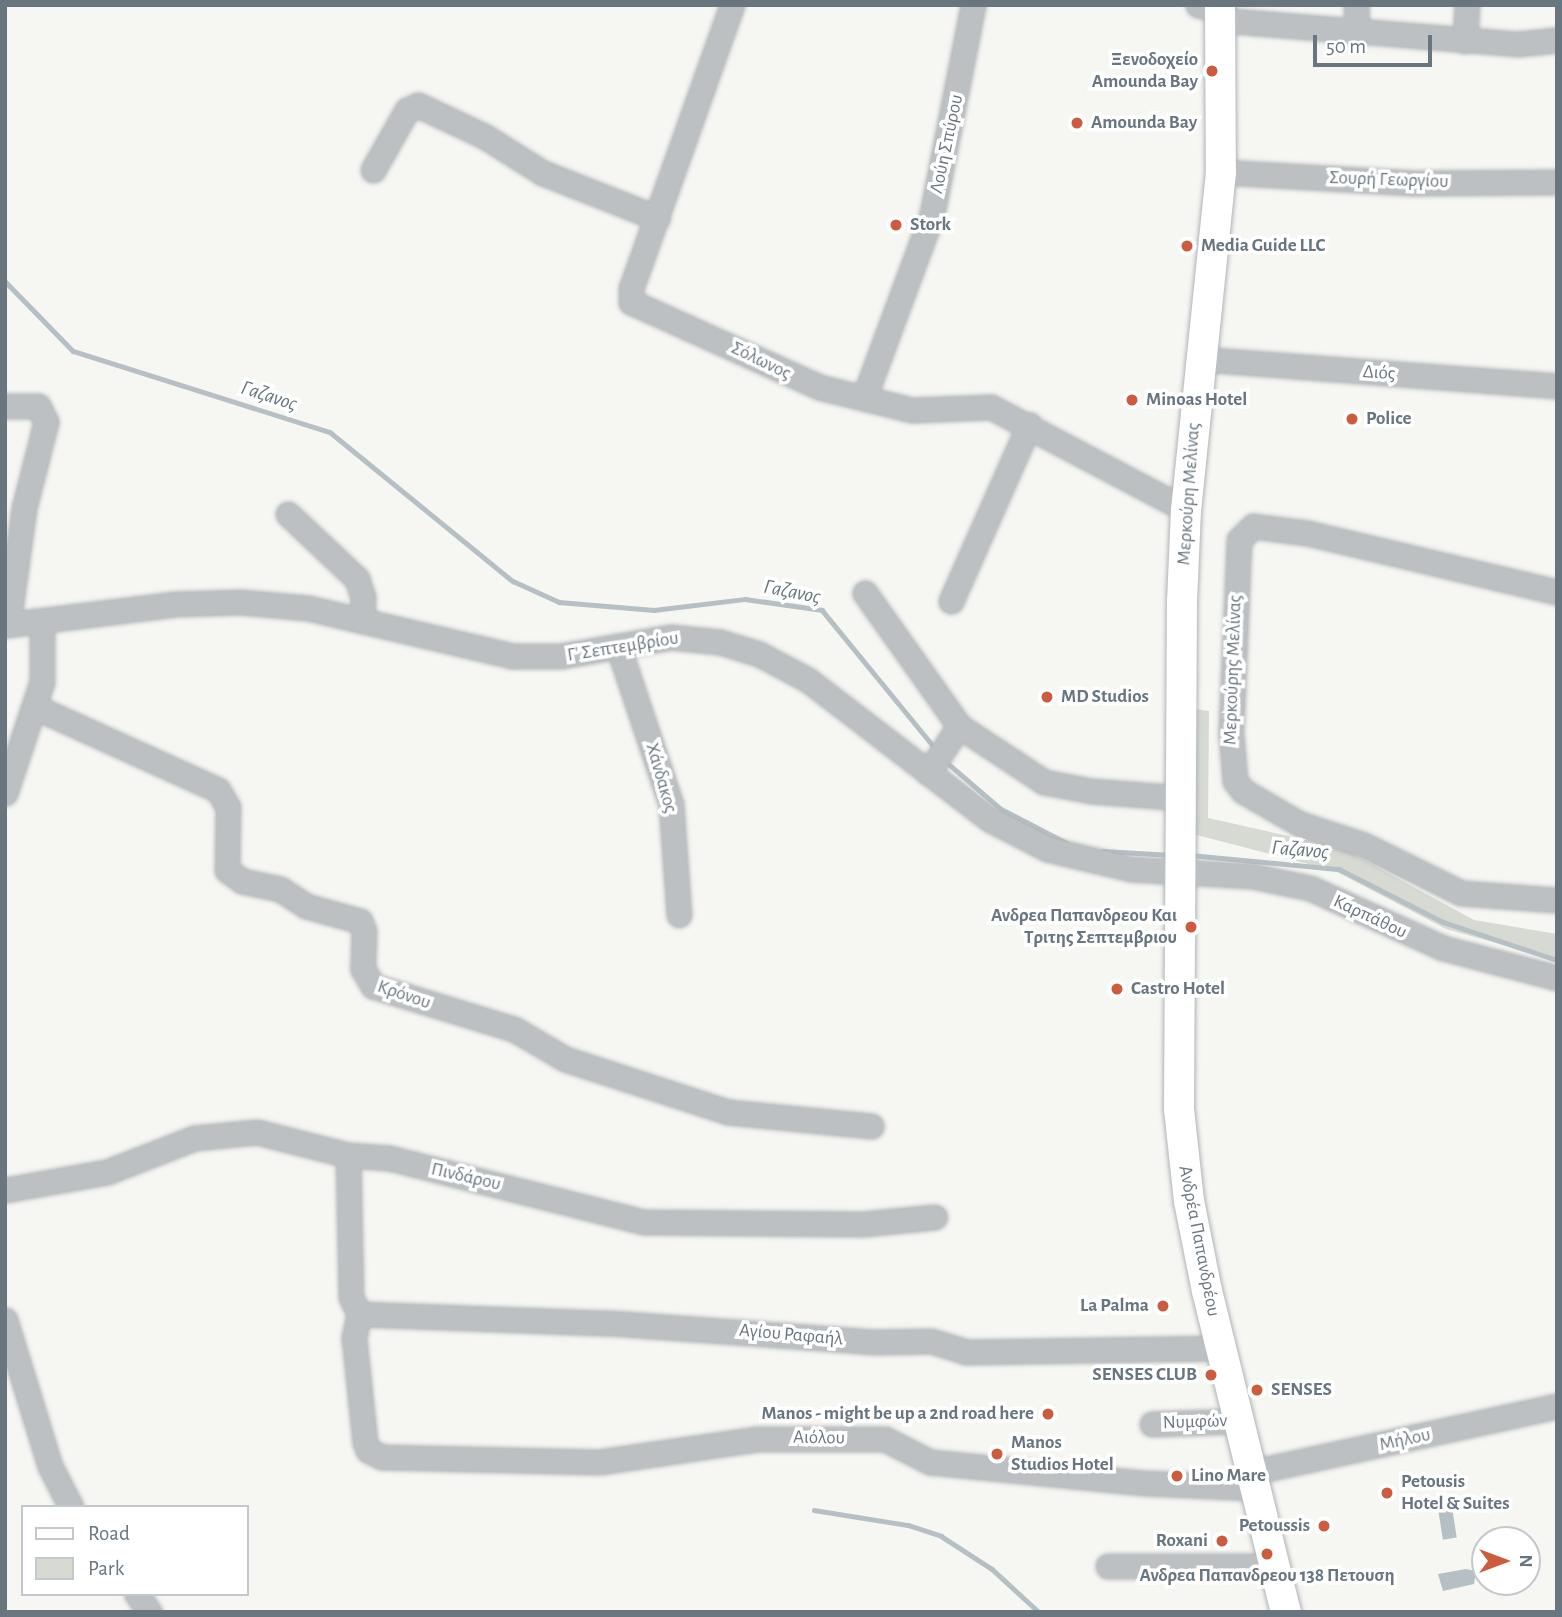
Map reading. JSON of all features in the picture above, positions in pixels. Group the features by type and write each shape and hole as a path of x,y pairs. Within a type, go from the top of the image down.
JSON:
{"main road":[{"name":"Μερκούρη Μελίνας","path":"1182,867 1180,712 1186,510 1221,172 1214,10"},
{"name":"Ανδρέα Παπανδρέου","path":"1182,867 1181,1135 1191,1214 1286,1612"}],"street":[{"name":"Σόλωνος","path":"732,5 629,293 633,304 732,346 779,372 864,398 912,410 991,407 1186,510"},
{"name":"Λούη Σπύρου","path":"864,398 932,214 973,5"},
{"path":"1356,5 1357,30"},
{"path":"1465,41 1467,5"},
{"path":"1214,10 1357,30 1465,41 1521,44 1557,40"},
{"path":"373,170 407,110 418,105 484,136 542,173 657,218"},
{"name":"Σουρή Γεωργίου","path":"1221,172 1413,183 1557,182"},
{"name":"Διός","path":"1200,359 1557,386"},
{"path":"5,406 38,406 46,422 24,508 6,625"},
{"path":"951,601 1029,425"},
{"path":"288,514 357,579 363,597 362,621"},
{"name":"Μερκούρης Μελίνας","path":"1557,592 1307,533 1253,526 1239,540 1231,734 1235,781 1242,791 1300,824 1364,845 1461,893 1557,901"},
{"path":"866,593 956,729 1044,782 1182,806"},
{"name":"Γ' Σεπτεμβρίου","path":"6,625 176,604 240,602 298,607 513,656 551,657 685,637 759,654 820,688 932,765 989,819 1047,849 1098,864 1182,867"},
{"path":"5,793 35,707 45,655 42,621"},
{"name":"Χάνδακος","path":"618,646 671,804 680,915"},
{"name":"Κρόνου","path":"35,707 218,790 228,807 226,870 242,881 280,889 306,906 360,921 364,931 363,969 373,986 514,1030 565,1059 728,1112 871,1126"},
{"path":"932,765 956,729"},
{"name":"Καρπάθου","path":"1182,867 1252,876 1310,888 1443,948 1557,978"},
{"name":"Πινδάρου","path":"5,1190 107,1172 182,1142 235,1133 281,1136 348,1155 389,1158 644,1222 863,1224 935,1217"},
{"path":"348,1155 351,1297 359,1314"},
{"name":"Αγίου Ραφαήλ","path":"359,1314 610,1323 876,1342 931,1341 966,1352 1221,1348"},
{"name":"Αιόλου","path":"359,1314 354,1338 365,1441 374,1455 599,1462 756,1439 885,1439 930,1462 1254,1480"},
{"path":"5,1320 50,1466 70,1505"},
{"name":"Μήλου","path":"1254,1480 1557,1406"},
{"name":"Νυμφών","path":"1152,1424 1239,1421"},
{"path":"1108,1566 1276,1566"},
{"path":"138,1596 149,1612"}],"green space":[{"path":"1189,708 1209,711 1208,818 1342,848 1474,920 1557,934 1557,960 1446,929 1335,871 1189,833"}],"shaded area":[{"path":"1450,1495 1457,1537 1443,1540 1436,1497"},
{"path":"1471,1570 1471,1585 1443,1591 1438,1574"}],"waterway":[{"name":"Γαζανος","path":"5,281 73,351 330,432 513,581 559,602 654,610 745,599 822,610 935,748"},
{"name":"Γαζανος","path":"944,760 1001,809 1067,843"},
{"name":"Γαζανος","path":"1103,851 1171,855"},
{"name":"Γαζανος","path":"1190,855 1339,869 1443,922 1557,960"},
{"path":"814,1510 908,1525 941,1536 992,1569 1039,1612"}],"place":[{"name":"Ξενοδοχείο Amounda Bay","path":"1212,71"},
{"name":"Amounda Bay","path":"1077,123"},
{"name":"Stork","path":"896,225"},
{"name":"Media Guide LLC","path":"1187,246"},
{"name":"Minoas Hotel","path":"1132,400"},
{"name":"Police","path":"1352,419"},
{"name":"MD Studios","path":"1047,697"},
{"name":"Ανδρεα Παπανδρεου Και Τριτης Σεπτεμβριου","path":"1191,927"},
{"name":"Castro Hotel","path":"1117,989"},
{"name":"La Palma","path":"1163,1306"},
{"name":"SENSES CLUB","path":"1211,1375"},
{"name":"SENSES","path":"1257,1390"},
{"name":"Manos - might be up a 2nd road here","path":"1048,1414"},
{"name":"Manos Studios Hotel","path":"997,1454"},
{"name":"Lino Mare","path":"1177,1476"},
{"name":"Petousis Hotel & Suites","path":"1387,1493"},
{"name":"Petoussis","path":"1324,1526"},
{"name":"Roxani","path":"1222,1541"},
{"name":"Ανδρεα Παπανδρεου 138 Πετουση","path":"1267,1554"}]}
